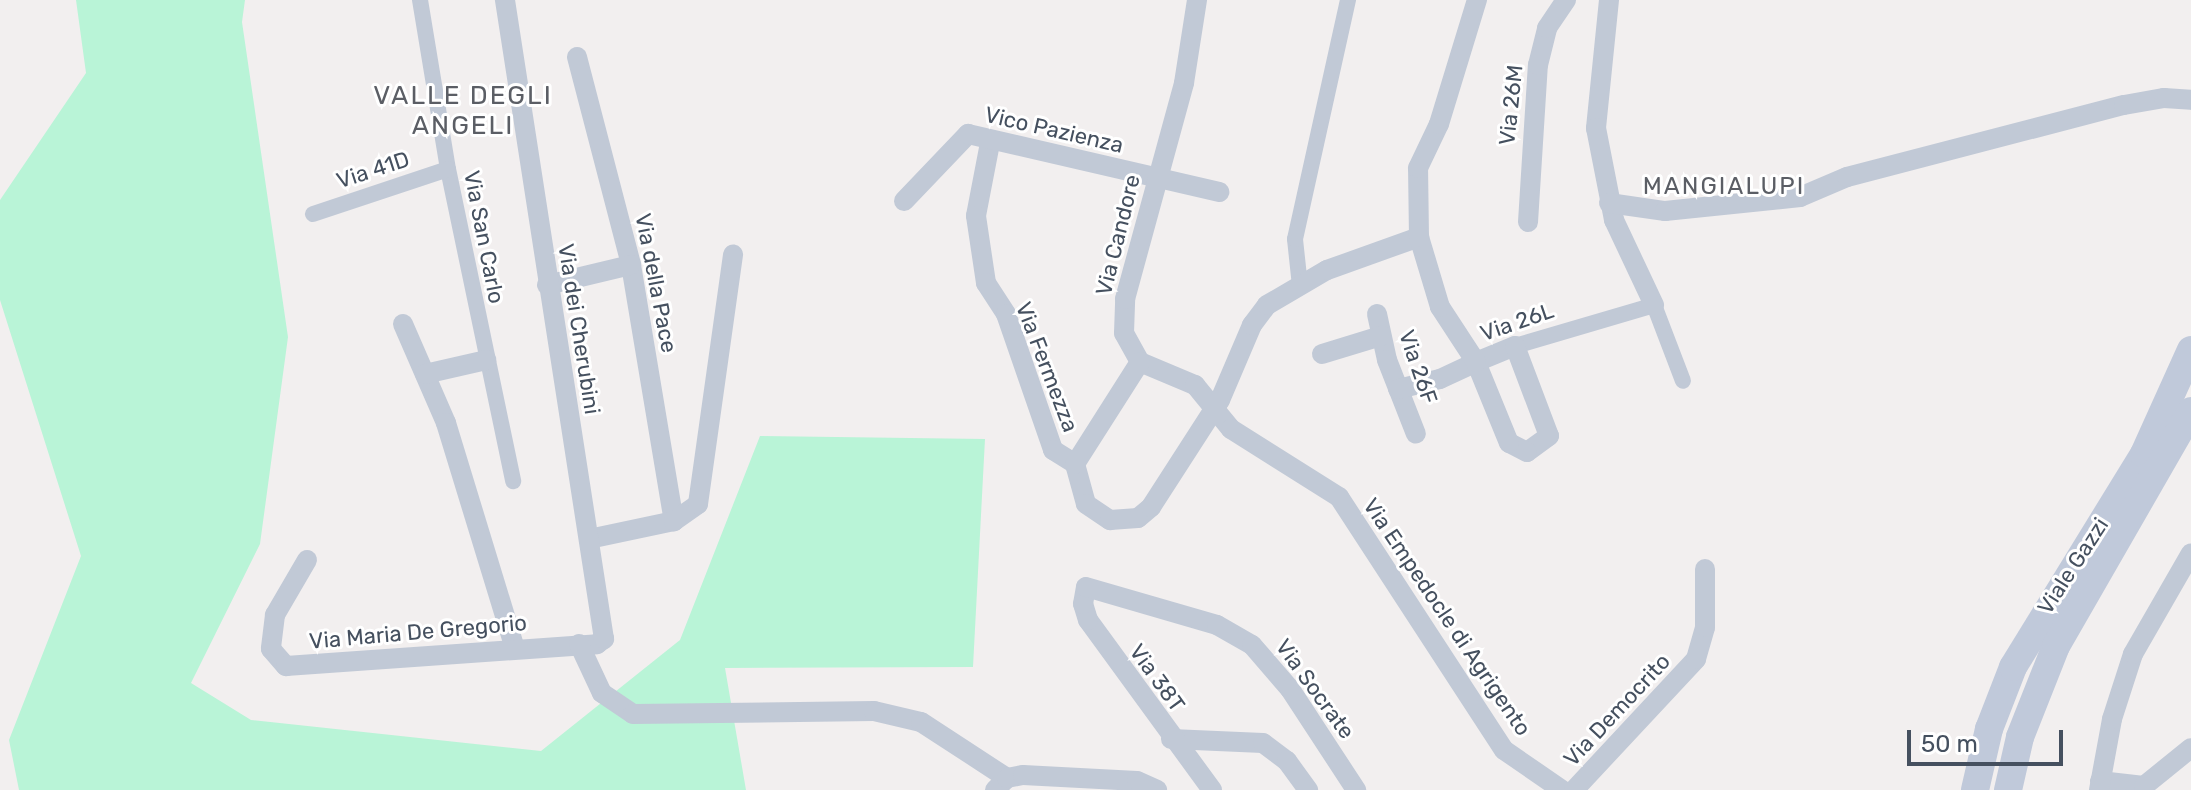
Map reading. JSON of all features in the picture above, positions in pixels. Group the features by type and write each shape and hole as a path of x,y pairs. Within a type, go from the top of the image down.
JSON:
{"main road":[{"name":"Viale Gazzi","path":"1975,790 1989,729 2013,667 2144,454 2191,350"},
{"name":"Viale Gazzi","path":"2008,790 2040,679 2081,598 2164,466 2191,411"}],"street":[{"name":"Via San Carlo","path":"420,0 448,169 513,481"},
{"name":"Via dei Cherubini","path":"505,0 604,639 579,644"},
{"name":"Via Candore","path":"1140,362 1124,333 1125,299 1184,83 1197,0"},
{"path":"1300,286 1295,239 1348,0"},
{"path":"1477,0 1439,124 1418,168 1419,237 1440,307 1476,362 1509,443 1516,451 1527,452 1543,445 1549,427 1515,346"},
{"name":"Via 26M","path":"1528,222 1540,53 1547,28 1566,0"},
{"path":"1609,0 1595,117 1609,203 1683,381"},
{"name":"Via della Pace","path":"577,57 631,265 674,521"},
{"path":"1609,203 1665,211 1800,197 1847,177 2124,105 2164,98 2191,100"},
{"name":"Vico Pazienza","path":"904,201 968,134 990,143 1219,192"},
{"name":"Via Fermezza","path":"990,143 978,189 980,263 993,297 1006,314 1053,450 1075,464 1081,495 1093,512 1110,520 1138,518 1212,409"},
{"name":"Via 41D","path":"313,214 448,169"},
{"path":"1212,409 1258,314 1327,270 1419,237"},
{"path":"589,539 674,521 698,504 733,254"},
{"path":"547,285 631,265"},
{"name":"Via 26L","path":"1398,389 1440,379 1515,346 1654,305"},
{"name":"Via 26F","path":"1377,314 1398,389 1416,434"},
{"path":"403,324 446,423 514,646"},
{"path":"1322,354 1381,336"},
{"path":"425,374 486,360"},
{"path":"1075,464 1140,362"},
{"name":"Via Empedocle di Agrigento","path":"1140,362 1195,385 1231,429 1339,497 1504,750 1562,790"},
{"path":"2191,553 2133,654 2112,719 2100,786 2144,786 2191,748"},
{"name":"Via Maria De Gregorio","path":"307,560 275,615 271,649 286,666 514,646 579,644"},
{"name":"Via Democrito","path":"1574,790 1696,659 1705,627 1705,569"},
{"name":"Via 38T","path":"1086,587 1083,604 1088,620 1171,739 1212,790"},
{"name":"Via Socrate","path":"1086,587 1217,625 1252,645 1290,689 1356,790"},
{"path":"2020,790 2051,683 2074,636 2081,598"},
{"path":"579,644 602,693 633,714 874,711 930,727 1001,784 1124,779 1157,790"},
{"path":"1171,739 1263,743 1287,761 1308,790"}],"green space":[{"path":"76,0 245,0 242,22 288,337 260,544 191,683 251,720 541,751 680,640 760,436 985,439 973,667 725,668 746,790 19,790 9,740 81,556 0,300 0,200 86,73"}],"district":[{"name":"VALLE DEGLI ANGELI","path":"463,111"},
{"name":"MANGIALUPI","path":"1724,187"}]}
